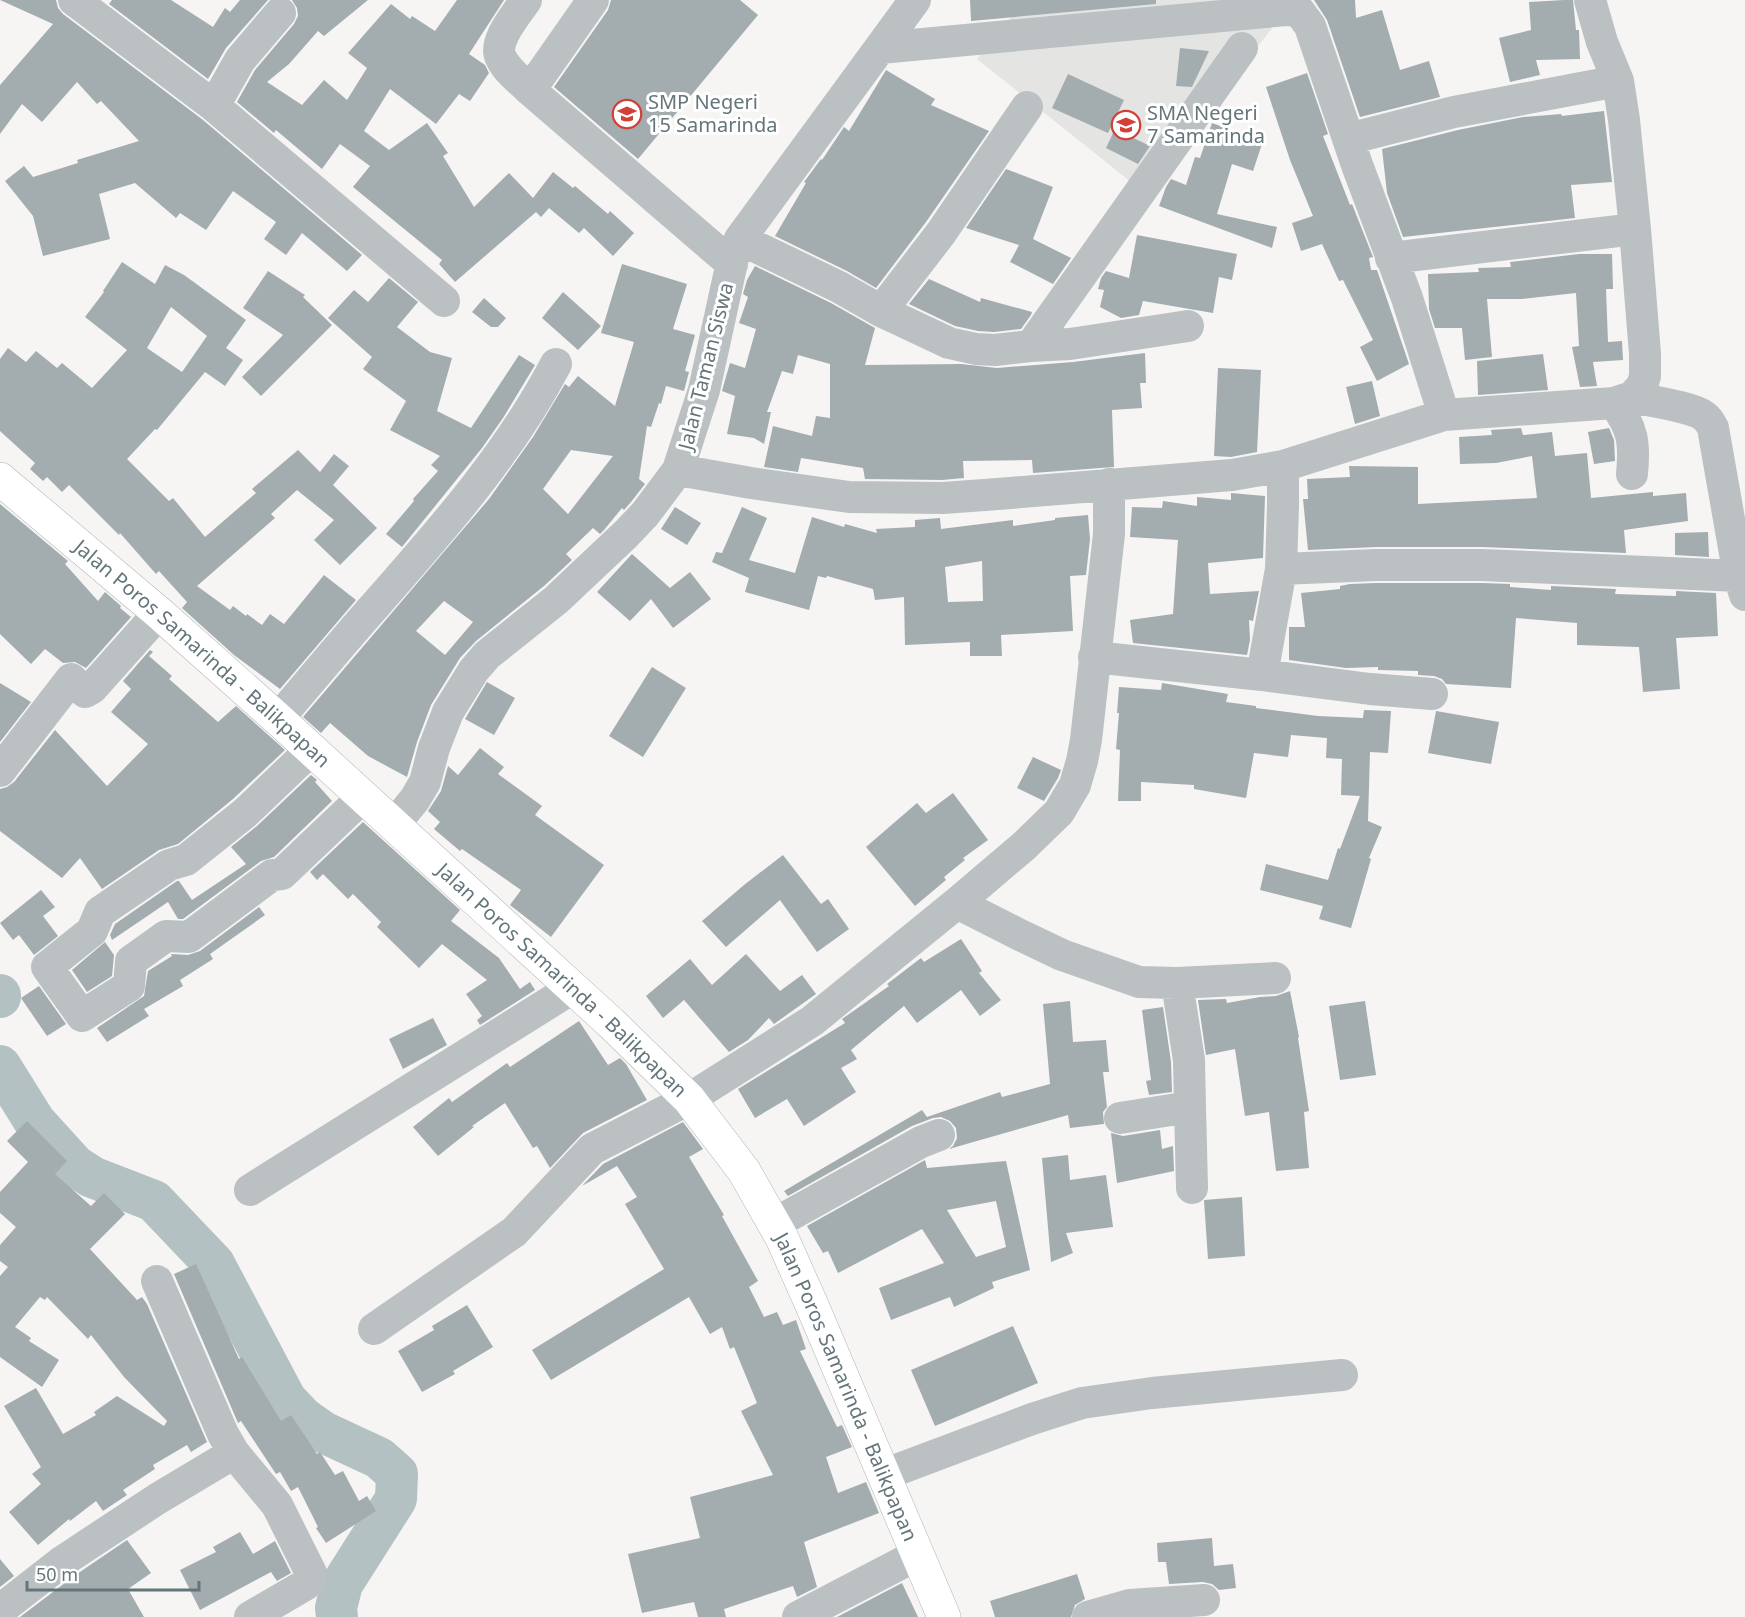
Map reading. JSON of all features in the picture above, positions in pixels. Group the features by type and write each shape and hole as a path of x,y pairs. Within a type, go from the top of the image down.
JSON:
{"highway":[{"name":"Jalan Poros Samarinda - Balikpapan","path":"0,479 159,613 278,719 611,1023 689,1099 744,1171 774,1224 814,1310 944,1617"}],"street":[{"path":"74,0 214,106 444,301"},
{"path":"526,0 500,41 500,57 507,67 530,90 736,252 839,287 881,311 950,343 976,349 995,350 1070,344 1188,326"},
{"path":"530,90 593,0"},
{"name":"Jalan Taman Siswa","path":"394,825 415,799 424,782 448,712 486,655 556,600 626,534 645,514 678,470 704,390 736,252 915,0"},
{"path":"1590,0 1602,42 1618,81 1635,229 1645,376 1642,386 1623,400"},
{"path":"880,48 1294,9 1305,17 1310,26 1348,139 1407,298 1444,415"},
{"path":"214,106 240,60 280,13"},
{"path":"1031,346 1242,48"},
{"path":"1348,139 1454,112 1618,81"},
{"path":"881,311 941,233 1027,107"},
{"path":"1391,258 1635,229"},
{"path":"278,719 451,519 484,477 540,396 556,364"},
{"path":"1623,400 1626,420 1633,441 1632,474"},
{"path":"678,470 849,497 943,498 1232,475 1282,466 1444,415 1623,400 1693,411 1704,416 1710,423 1713,428 1742,586 1482,565 1376,565 1281,569"},
{"path":"1262,675 1281,569 1284,505 1282,466"},
{"path":"374,1329 514,1232 592,1149 689,1099 812,1021 957,903 1024,846 1059,812 1075,785 1082,761 1109,534 1109,484"},
{"path":"0,771 71,679 85,692 92,688 159,613"},
{"path":"1094,657 1432,694"},
{"path":"311,750 246,813 186,860 169,865 100,912 92,931 47,967 82,1016 129,986 131,961 166,936 189,937 272,875 282,874 362,798"},
{"path":"957,903 1062,955 1140,982 1177,983 1275,978"},
{"path":"1177,983 1189,1060 1192,1188"},
{"path":"250,1190 571,988"},
{"path":"1120,1118 1190,1107"},
{"path":"774,1224 921,1142 939,1136"},
{"path":"157,1281 223,1434 234,1453 277,1505 311,1573 309,1582 305,1585 250,1617"},
{"path":"883,1475 1032,1419 1082,1403 1152,1393 1342,1375"},
{"path":"0,1610 63,1561 157,1499 234,1453"},
{"path":"798,1617 917,1555"},
{"path":"1088,1617 1130,1605 1204,1600"}],"shaded area":[{"name":"SMA Negeri 7 Samarinda","path":"1025,0 1295,0 1141,190 977,59"}],"building":[{"path":"0,0 56,0 63,14 203,120 362,255 347,271 302,233 286,255 264,239 276,222 233,191 206,230 180,213 176,218 135,183 99,194 110,239 43,256 33,216 5,181 24,166 33,177 78,163 77,160 139,141 101,101 97,104 77,82 42,122 22,104 0,134 0,85 53,24"},
{"path":"112,0 171,0 213,27 225,8 230,12 240,0 268,0 226,48 208,79 109,4"},
{"path":"292,0 368,0 324,36 318,31 289,64 267,82 302,105 324,80 347,100 367,68 348,53 391,4 410,19 412,16 435,31 457,0 504,0 469,54 485,65 489,73 470,101 459,94 436,124 390,89 364,131 389,150 427,123 448,153 443,156 474,207 509,173 533,198 553,172 573,188 575,186 608,214 610,211 634,233 613,256 584,228 579,233 549,208 541,217 536,212 455,282 439,264 442,260 353,187 370,166 340,144 322,169 276,130 274,133 237,102 255,70 294,24 298,16 297,8"},
{"name":"SMP Negeri 15 Samarinda","path":"611,0 740,0 758,15 638,159 554,87 608,10"},
{"path":"970,0 1156,0 1156,4 971,21"},
{"path":"1314,0 1355,0 1356,18 1382,10 1400,70 1429,61 1440,97 1360,117 1327,20"},
{"path":"1573,0 1576,30 1579,30 1580,59 1536,60 1540,75 1510,82 1499,38 1531,30 1529,2"},
{"path":"1180,48 1209,51 1192,87 1176,86"},
{"path":"886,70 935,99 931,105 989,131 926,222 876,288 847,271 775,236 806,183 804,182 844,127 849,131"},
{"path":"1307,73 1328,134 1323,136 1373,257 1369,258 1371,270 1377,270 1409,364 1377,381 1360,347 1373,340 1343,280 1339,281 1322,244 1301,251 1292,223 1313,216 1290,160 1266,87"},
{"path":"1068,74 1124,100 1108,133 1052,108"},
{"path":"1604,111 1612,182 1571,185 1575,218 1403,237 1387,193 1382,149 1523,117 1561,114 1562,116"},
{"path":"1212,123 1263,141 1253,171 1232,164 1217,214 1277,227 1272,248 1159,206 1171,179 1186,185 1195,157 1200,158"},
{"path":"1115,129 1150,146 1138,164 1106,148"},
{"path":"1006,169 1053,187 1033,239 1071,258 1053,284 1010,262 1019,245 966,228"},
{"path":"1137,235 1237,254 1232,280 1219,277 1213,313 1143,301 1139,315 1121,318 1100,307 1104,290 1098,289 1106,271 1129,278"},
{"path":"1579,254 1612,254 1613,289 1606,289 1608,342 1622,341 1623,360 1593,362 1597,386 1580,387 1572,347 1579,346 1576,293 1522,299 1487,299 1492,357 1465,360 1462,328 1435,328 1429,309 1428,274 1479,272 1478,268 1511,267 1510,262"},
{"path":"122,262 155,284 165,265 184,275 246,320 226,348 243,360 225,386 205,372 157,430 155,429 127,459 169,501 173,498 205,537 256,493 252,489 298,450 320,472 334,454 349,466 333,485 377,528 340,565 314,540 334,520 297,490 271,514 275,518 197,586 230,610 233,606 262,625 270,614 284,624 324,575 356,600 280,689 234,655 182,608 187,602 159,571 156,574 120,533 119,535 69,485 62,492 47,477 43,481 30,469 35,463 0,431 0,359 8,348 26,362 36,351 57,368 62,363 92,388 127,350 85,317","holes":["171,307 207,336 182,372 147,348"]},
{"path":"622,264 687,284 673,329 695,335 685,371 689,372 684,391 666,386 651,427 647,426 639,479 645,484 600,534 593,528 566,554 572,560 544,586 476,641 460,658 431,705 407,777 368,756 330,723 321,733 303,717 489,499 533,437 565,384 569,387 578,376 615,406 634,342 601,333","holes":["571,450 613,456 568,514 543,489","444,601 473,622 445,655 416,631"]},
{"path":"755,266 831,303 875,328 865,365 961,364 997,368 1145,353 1146,383 1140,383 1142,408 1112,410 1114,467 1033,473 1032,460 963,461 964,478 942,480 865,479 863,468 801,458 798,472 764,467 773,426 812,436 816,416 830,418 830,364 798,355 793,374 782,371 767,412 771,412 764,444 754,438 727,434 735,396 722,391 730,363 745,368 756,329 739,323 748,297 743,294 747,280"},
{"path":"268,271 305,295 303,297 332,325 261,396 242,377 283,335 243,308"},
{"path":"389,278 418,302 397,327 430,352 452,358 437,411 471,428 519,355 535,365 482,448 402,547 386,534 438,471 431,465 440,456 390,430 406,401 363,369 372,357 328,318 354,290 368,302"},
{"path":"929,279 980,302 981,298 1032,312 1031,315 1021,329 994,332 955,326 909,304"},
{"path":"563,292 601,326 578,350 542,318"},
{"path":"484,298 506,318 498,327 491,327 472,312"},
{"path":"1543,354 1548,390 1478,395 1477,361"},
{"path":"1218,368 1261,370 1257,452 1231,457 1214,456"},
{"path":"1372,381 1380,416 1355,424 1346,387"},
{"path":"1521,428 1523,435 1552,432 1555,456 1587,453 1591,498 1653,492 1653,496 1686,493 1688,521 1624,530 1626,553 1482,547 1376,547 1308,550 1303,499 1308,499 1307,479 1350,477 1349,466 1418,467 1418,504 1537,498 1532,456 1496,463 1460,464 1459,437 1492,435 1491,430"},
{"path":"1609,428 1614,440 1615,461 1594,464 1588,432"},
{"path":"1231,493 1265,496 1263,558 1208,563 1210,594 1259,591 1253,621 1249,620 1250,640 1247,655 1133,643 1130,620 1173,614 1178,540 1130,537 1132,507 1162,508 1163,501 1197,506 1197,497 1231,500"},
{"path":"0,504 68,561 65,564 98,601 105,592 131,617 86,668 75,662 63,663 45,649 31,664 0,634"},
{"path":"675,507 701,523 687,545 661,529"},
{"path":"742,507 767,518 749,560 795,573 812,517 844,527 845,524 877,533 876,529 915,527 915,520 940,518 941,529 1013,520 1013,526 1055,520 1055,518 1088,515 1090,539 1086,575 1070,576 1073,631 1001,635 1002,656 970,656 970,642 905,645 904,597 875,600 873,589 827,576 826,578 818,576 809,610 745,592 749,578 712,562 716,552 722,553","holes":["982,561 983,601 948,602 945,567"]},
{"path":"1708,532 1709,557 1675,555 1675,533"},
{"path":"632,554 670,588 690,572 711,599 673,628 651,599 630,621 597,592"},
{"path":"1350,584 1510,584 1510,587 1551,590 1551,586 1616,589 1615,594 1676,596 1676,591 1716,593 1718,636 1676,638 1680,689 1643,692 1639,647 1577,645 1577,623 1516,618 1511,688 1446,684 1442,679 1434,676 1418,675 1418,671 1378,670 1378,667 1346,668 1289,660 1289,627 1305,627 1301,593 1340,589 1340,586"},
{"path":"150,650 153,652 149,656 172,676 169,679 218,722 236,706 285,750 233,799 178,844 159,850 102,889 80,858 62,878 0,831 0,789 14,782 55,730 107,786 148,744 111,712 131,689 123,681"},
{"path":"652,667 686,688 643,757 609,736"},
{"path":"487,682 515,698 494,735 465,719"},
{"path":"0,683 31,702 0,742"},
{"path":"1162,683 1228,694 1226,702 1318,716 1363,718 1364,710 1391,711 1388,753 1370,752 1368,821 1382,827 1369,858 1371,859 1351,928 1319,919 1323,906 1260,890 1266,864 1328,880 1338,848 1340,849 1360,796 1341,795 1342,759 1326,758 1327,738 1291,735 1288,757 1254,753 1246,798 1194,789 1194,785 1141,782 1141,801 1118,801 1120,750 1116,749 1119,687 1161,690"},
{"path":"1436,711 1499,722 1491,764 1428,753"},
{"path":"480,748 504,767 498,774 542,806 535,815 604,865 551,937 510,905 521,890 462,849 460,851 434,829 440,822 428,811 441,791 448,766 458,775"},
{"path":"1033,757 1061,770 1044,801 1017,788"},
{"path":"311,775 332,801 274,857 261,861 183,919 178,919 168,902 112,940 110,935 115,924 177,881 192,900 246,864 231,847"},
{"path":"953,793 988,840 963,858 965,860 944,877 946,880 915,906 866,847 917,803 926,813"},
{"path":"363,822 460,910 451,921 499,958 520,989 530,982 535,990 480,1025 477,1020 482,1016 466,994 487,980 442,944 419,968 377,927 381,922 353,894 348,899 323,874 317,880 310,872"},
{"path":"783,855 821,904 828,899 849,929 817,952 780,900 726,947 702,921"},
{"path":"41,890 55,907 43,916 58,936 34,955 19,935 13,940 0,923"},
{"path":"259,907 265,915 210,954 213,959 180,980 183,986 144,1009 149,1016 107,1042 97,1028 144,996 148,971 172,956 171,954 188,955 200,951"},
{"path":"961,939 982,971 979,973 1001,1000 980,1016 961,990 917,1023 904,1006 851,1050 857,1059 841,1068 856,1092 804,1126 787,1099 755,1118 738,1089 845,1023 842,1019 889,986 887,984 921,958 924,962"},
{"path":"105,942 114,955 112,976 87,992 72,970"},
{"path":"746,954 780,991 802,975 816,994 774,1024 769,1018 748,1040 729,1052 684,1000 663,1018 646,996 690,959 712,985"},
{"path":"39,986 66,1024 47,1036 21,998"},
{"path":"1290,991 1309,1111 1304,1112 1309,1168 1276,1171 1269,1112 1245,1116 1235,1049 1206,1055 1198,1000 1226,999 1227,1003 1276,996"},
{"path":"1070,1001 1073,1042 1106,1040 1109,1072 1103,1072 1107,1107 1103,1112 1104,1124 1070,1128 1068,1115 949,1149 957,1138 956,1128 950,1121 941,1117 933,1118 912,1126 788,1196 784,1191 922,1110 927,1117 1000,1092 1002,1097 1050,1084 1043,1004"},
{"path":"1365,1001 1376,1075 1340,1080 1329,1006"},
{"path":"1163,1007 1171,1062 1172,1092 1149,1095 1146,1081 1151,1080 1142,1010"},
{"path":"433,1018 447,1045 403,1069 389,1039"},
{"path":"579,1021 608,1065 620,1058 626,1064 647,1100 583,1133 550,1168 537,1146 533,1148 505,1103 472,1126 474,1127 438,1156 413,1127 449,1098 452,1102 507,1063 510,1067"},
{"path":"27,1121 67,1161 55,1174 91,1206 104,1193 125,1214 90,1249 137,1300 142,1297 147,1304 207,1442 191,1452 187,1445 153,1465 155,1469 123,1490 127,1495 103,1511 96,1501 70,1521 69,1519 38,1545 9,1512 41,1484 32,1474 41,1467 4,1406 36,1388 63,1434 96,1415 94,1412 117,1396 164,1426 167,1421 124,1377 91,1335 88,1339 47,1297 45,1300 40,1297 15,1327 31,1338 29,1341 59,1360 42,1387 0,1357 0,1276 8,1267 0,1261 0,1245 16,1227 0,1213 0,1192 28,1162 7,1141"},
{"path":"683,1122 703,1149 689,1157 724,1215 722,1216 758,1281 749,1287 764,1317 777,1312 783,1325 796,1320 806,1349 800,1351 837,1427 842,1425 852,1447 826,1457 838,1493 866,1482 879,1513 804,1542 817,1587 797,1597 793,1586 724,1609 726,1617 698,1617 694,1602 642,1613 628,1554 700,1538 690,1497 773,1475 741,1411 757,1403 734,1347 730,1349 722,1327 710,1334 689,1297 551,1380 532,1350 664,1269 625,1204 637,1197 617,1166 582,1186 603,1164"},
{"path":"1160,1130 1162,1149 1173,1146 1174,1171 1117,1183 1111,1133 1123,1136"},
{"path":"1068,1155 1070,1180 1106,1175 1113,1227 1066,1233 1073,1253 1051,1262 1042,1158"},
{"path":"925,1160 927,1168 1006,1161 1030,1270 992,1282 994,1288 954,1307 950,1297 891,1320 879,1288 944,1263 922,1229 838,1273 828,1251 823,1253 807,1226","holes":["996,1201 1006,1247 976,1257 947,1210"]},
{"path":"1242,1197 1245,1256 1208,1259 1204,1200"},
{"path":"196,1264 239,1359 242,1357 281,1421 291,1415 317,1454 320,1452 335,1475 343,1471 359,1501 367,1496 376,1511 326,1543 316,1528 318,1527 298,1487 291,1491 280,1472 276,1474 241,1421 238,1423 174,1274"},
{"path":"467,1305 493,1347 453,1371 455,1374 422,1392 398,1351 434,1330 432,1326"},
{"path":"1013,1326 1038,1383 935,1426 911,1370"},
{"path":"240,1532 253,1554 275,1541 291,1573 277,1581 271,1572 200,1610 180,1570 216,1552 213,1547"},
{"path":"1212,1538 1214,1566 1233,1564 1236,1588 1219,1590 1212,1584 1203,1582 1169,1584 1166,1562 1158,1562 1157,1543"},
{"path":"127,1540 151,1573 128,1589 144,1617 20,1617 74,1576"},
{"path":"0,1559 14,1576 0,1587"},
{"path":"1077,1574 1085,1599 1075,1605 1071,1617 995,1617 990,1601"},
{"path":"902,1583 918,1617 837,1617"}],"waterway":[{"path":"0,1066 35,1122 75,1166 92,1177 154,1201 214,1264 286,1400 303,1418 323,1432 379,1458 397,1474 396,1499 342,1584 336,1608 337,1617"}],"place":[{"name":"SMP Negeri 15 Samarinda","path":"627,114"},
{"name":"SMA Negeri 7 Samarinda","path":"1126,125"}]}
